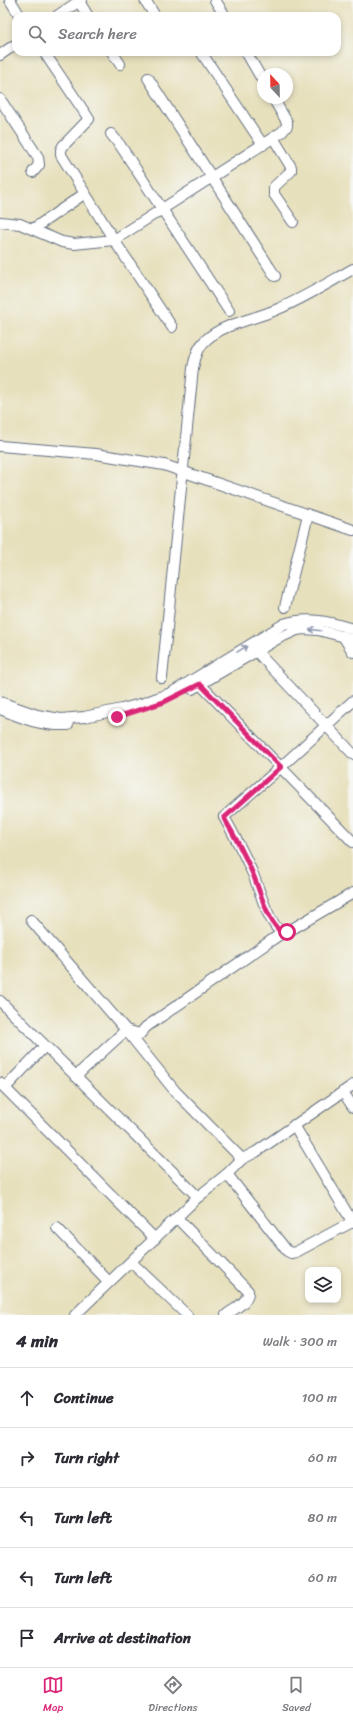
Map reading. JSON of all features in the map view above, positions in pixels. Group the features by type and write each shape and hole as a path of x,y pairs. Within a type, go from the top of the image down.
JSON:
{"street":[{"path":"10,0 18,12"},
{"path":"62,12 79,0 86,12"},
{"path":"145,0 152,12"},
{"path":"215,0 222,12"},
{"path":"0,55 12,47"},
{"path":"47,56 89,119 63,146 61,150 64,160 84,194 172,327"},
{"path":"115,56 120,64"},
{"path":"204,56 263,145"},
{"path":"248,56 257,71"},
{"path":"148,78 275,276"},
{"path":"0,99 38,157 39,165 33,172"},
{"path":"0,222 20,224 51,238 74,244 114,240 274,139 286,129 287,126 285,117 277,104"},
{"path":"111,134 120,145 229,311"},
{"path":"274,139 291,168 291,171 274,188 274,194 293,222"},
{"path":"33,229 84,194"},
{"path":"162,678 182,470 195,356 200,347 208,338 228,328 278,309 317,290 353,269"},
{"path":"0,446 96,454 164,465 353,530"},
{"path":"285,607 308,515"},
{"path":"0,702 37,715 61,719 123,712 171,693 284,624 299,620 318,620 353,629"},
{"path":"0,709 36,723 53,725 80,724 164,702 200,684 288,633 303,629 318,630 353,639"},
{"path":"342,636 353,652"},
{"path":"256,651 353,754"},
{"path":"200,684 353,842"},
{"path":"282,933 278,930 268,911 252,872 224,818 353,701"},
{"path":"126,1030 140,1034 146,1027 282,933 287,932 353,893"},
{"path":"31,920 126,1030 175,1091 242,1159"},
{"path":"0,1001 198,1197"},
{"path":"76,1076 126,1030"},
{"path":"45,1046 3,1086 155,1239"},
{"path":"75,1315 198,1197 227,1174 242,1159 256,1152 353,1085"},
{"path":"343,1092 353,1107"},
{"path":"227,1174 291,1253 296,1252 353,1222 294,1125"},
{"path":"177,1218 248,1291 246,1300 226,1315"},
{"path":"57,1228 109,1282"},
{"path":"131,1262 187,1315"}],"route":[{"path":"117,717 164,702 200,684 281,767 224,818 248,863 268,911 278,930 282,933 287,932"}]}
